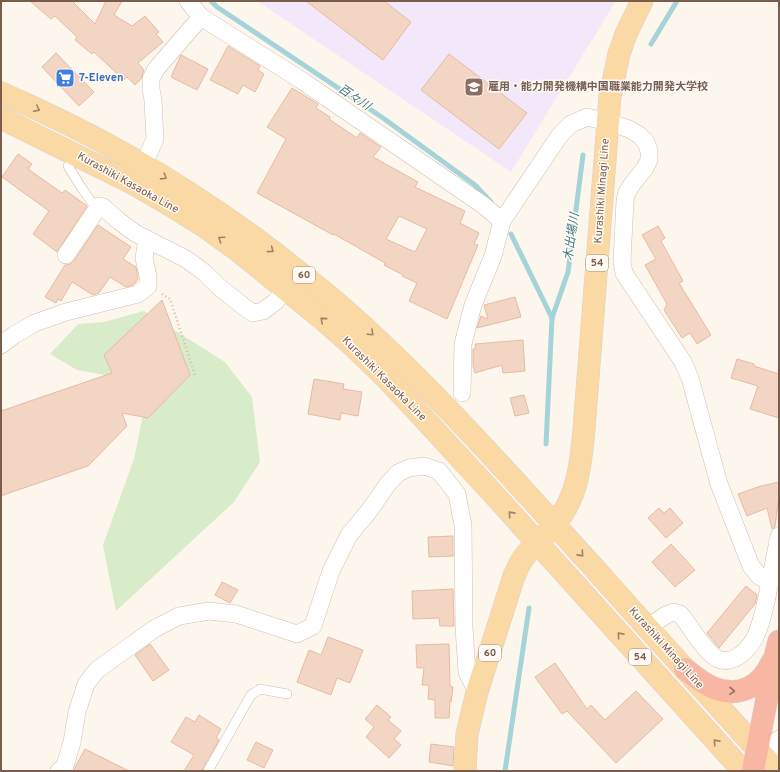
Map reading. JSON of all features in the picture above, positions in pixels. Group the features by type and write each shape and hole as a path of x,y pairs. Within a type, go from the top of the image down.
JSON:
{"highway":[{"path":"685,669 712,688 734,692 745,690 754,685 763,677 769,669 777,648"},
{"path":"762,764 777,648"}],"main road":[{"name":"Kurashiki Minagi Line","path":"537,542 555,525 563,514 576,483 581,459 610,96 619,54 626,34 642,1"},
{"name":"Kurashiki Kasaoka Line","path":"1,93 108,144 144,164 250,234 300,272 374,336 430,390 555,525"},
{"name":"Kurashiki Kasaoka Line","path":"1,118 134,184 202,225 237,250 320,317 384,376 537,542"},
{"name":"Kurashiki Minagi Line","path":"555,525 685,669 762,764"},
{"name":"60","path":"465,771 467,734 477,692 514,576 519,564 537,542"},
{"name":"54","path":"537,542 742,771"}],"street":[{"path":"188,1 201,17 301,80 483,205 502,221"},
{"path":"144,164 155,139 151,80 156,69 201,17"},
{"path":"462,393 463,344 473,306 493,256 502,221 560,135 571,124 588,117 630,129 639,134 646,142 649,151 645,168 633,183 625,201 622,261 624,273 683,362 690,378 718,484 752,566 759,576 770,582"},
{"path":"66,255 99,206 135,233 186,259 253,313 263,311 275,302 286,289"},
{"path":"1,345 14,335 35,323 66,312 138,294 148,286 148,276 144,258 147,239"},
{"path":"59,771 65,766 72,742 77,712 86,684 96,670 154,629 179,616 209,611 236,614 297,634 313,626 330,571 349,535 398,473 409,468 424,466 439,472 458,494 463,526 466,672 477,692"},
{"path":"647,628 666,615 674,612 680,614 712,655 719,659 728,660 736,658 742,654 751,644 757,633 762,618 779,536"},
{"path":"762,764 779,739"}],"lane":[{"path":"68,166 96,210"},
{"path":"208,771 251,695 260,689 287,694"}],"path":[{"path":"148,286 170,299 195,375"}],"shaded area":[{"name":"雇用・能力開発機構中国職業能力開発大学校","path":"257,1 616,1 511,172"}],"green space":[{"path":"144,311 225,362 252,397 260,462 234,502 116,611 103,545 134,459 143,415 111,376 77,370 50,354 78,324 104,322"}],"building":[{"path":"30,1 72,1 95,24 106,1 122,1 114,15 132,26 145,16 159,32 156,34 163,42 138,63 144,70 141,79 135,85 127,77 124,80 94,52 92,54 75,40 77,37 55,16 51,19"},
{"path":"306,1 384,1 411,22 383,60"},
{"path":"228,46 260,66 258,70 264,74 255,92 243,85 238,94 210,80"},
{"path":"56,53 94,92 79,106 42,67"},
{"path":"449,54 527,113 499,149 421,90"},
{"path":"181,55 208,69 197,90 171,77"},
{"path":"292,88 318,104 316,108 330,117 329,119 357,138 360,133 381,147 373,157 418,182 415,187 465,211 460,223 479,233 474,244 478,245 447,319 409,301 417,283 402,276 403,275 384,265 385,263 334,234 333,235 257,193 286,139 267,127","holes":["399,216 427,229 415,252 386,239"]},
{"path":"18,154 32,164 28,169 62,193 65,190 87,206 57,252 33,234 49,211 2,177"},
{"path":"98,225 131,247 123,259 136,267 138,279 133,285 126,287 110,277 99,293 93,295 72,282 61,301 58,299 56,303 45,297 65,265 74,261"},
{"path":"658,226 665,238 661,241 683,281 679,283 711,335 697,344 690,333 682,338 664,310 667,304 645,265 656,259 642,235"},
{"path":"515,297 521,317 477,328 481,316 488,319 484,305"},
{"path":"162,300 190,375 148,418 122,413 127,426 88,466 1,496 1,411 112,373 104,355"},
{"path":"523,340 525,371 503,373 502,365 475,373 473,366 473,349 476,348 475,344"},
{"path":"737,359 779,374 779,418 750,409 758,386 731,378"},
{"path":"314,379 344,384 343,389 362,392 358,416 341,413 340,420 308,414"},
{"path":"524,395 529,413 515,416 510,398"},
{"path":"779,482 775,527 772,529 767,508 747,516 738,494 761,486"},
{"path":"659,508 664,513 670,508 683,523 666,538 648,518"},
{"path":"453,536 453,556 429,557 428,537"},
{"path":"671,544 695,570 675,587 652,562"},
{"path":"222,582 238,590 230,603 215,595"},
{"path":"746,586 757,595 755,604 719,648 707,633"},
{"path":"453,589 454,626 440,626 439,618 413,619 412,591"},
{"path":"328,637 363,650 350,683 337,678 331,695 297,682 309,650 321,655"},
{"path":"150,644 169,670 153,681 135,655"},
{"path":"449,644 450,686 453,687 449,718 435,718 435,700 428,699 429,685 422,685 424,668 417,668 416,645"},
{"path":"555,663 587,709 591,705 605,720 636,691 663,719 616,763 567,711 562,714 535,677"},
{"path":"377,705 391,717 388,720 401,731 394,739 401,745 389,758 366,737 374,727 365,719"},
{"path":"199,715 221,729 216,738 219,740 202,771 184,771 194,755 171,742 186,717 195,722"},
{"path":"256,742 273,750 264,768 247,760"},
{"path":"431,744 454,747 453,766 429,762"},
{"path":"85,749 129,771 73,771"}],"waterway":[{"name":"百々川","path":"211,1 217,7 383,118 475,185 491,202"},
{"name":"木出場川","path":"651,44 677,1"},
{"name":"木出場川","path":"546,444 552,318 568,272 583,155"},
{"name":"百々川","path":"511,234 552,318"},
{"path":"505,771 529,608"}],"place":[{"name":"7-Eleven","path":"65,78"},
{"name":"雇用・能力開発機構中国職業能力開発大学校","path":"474,87"}]}
